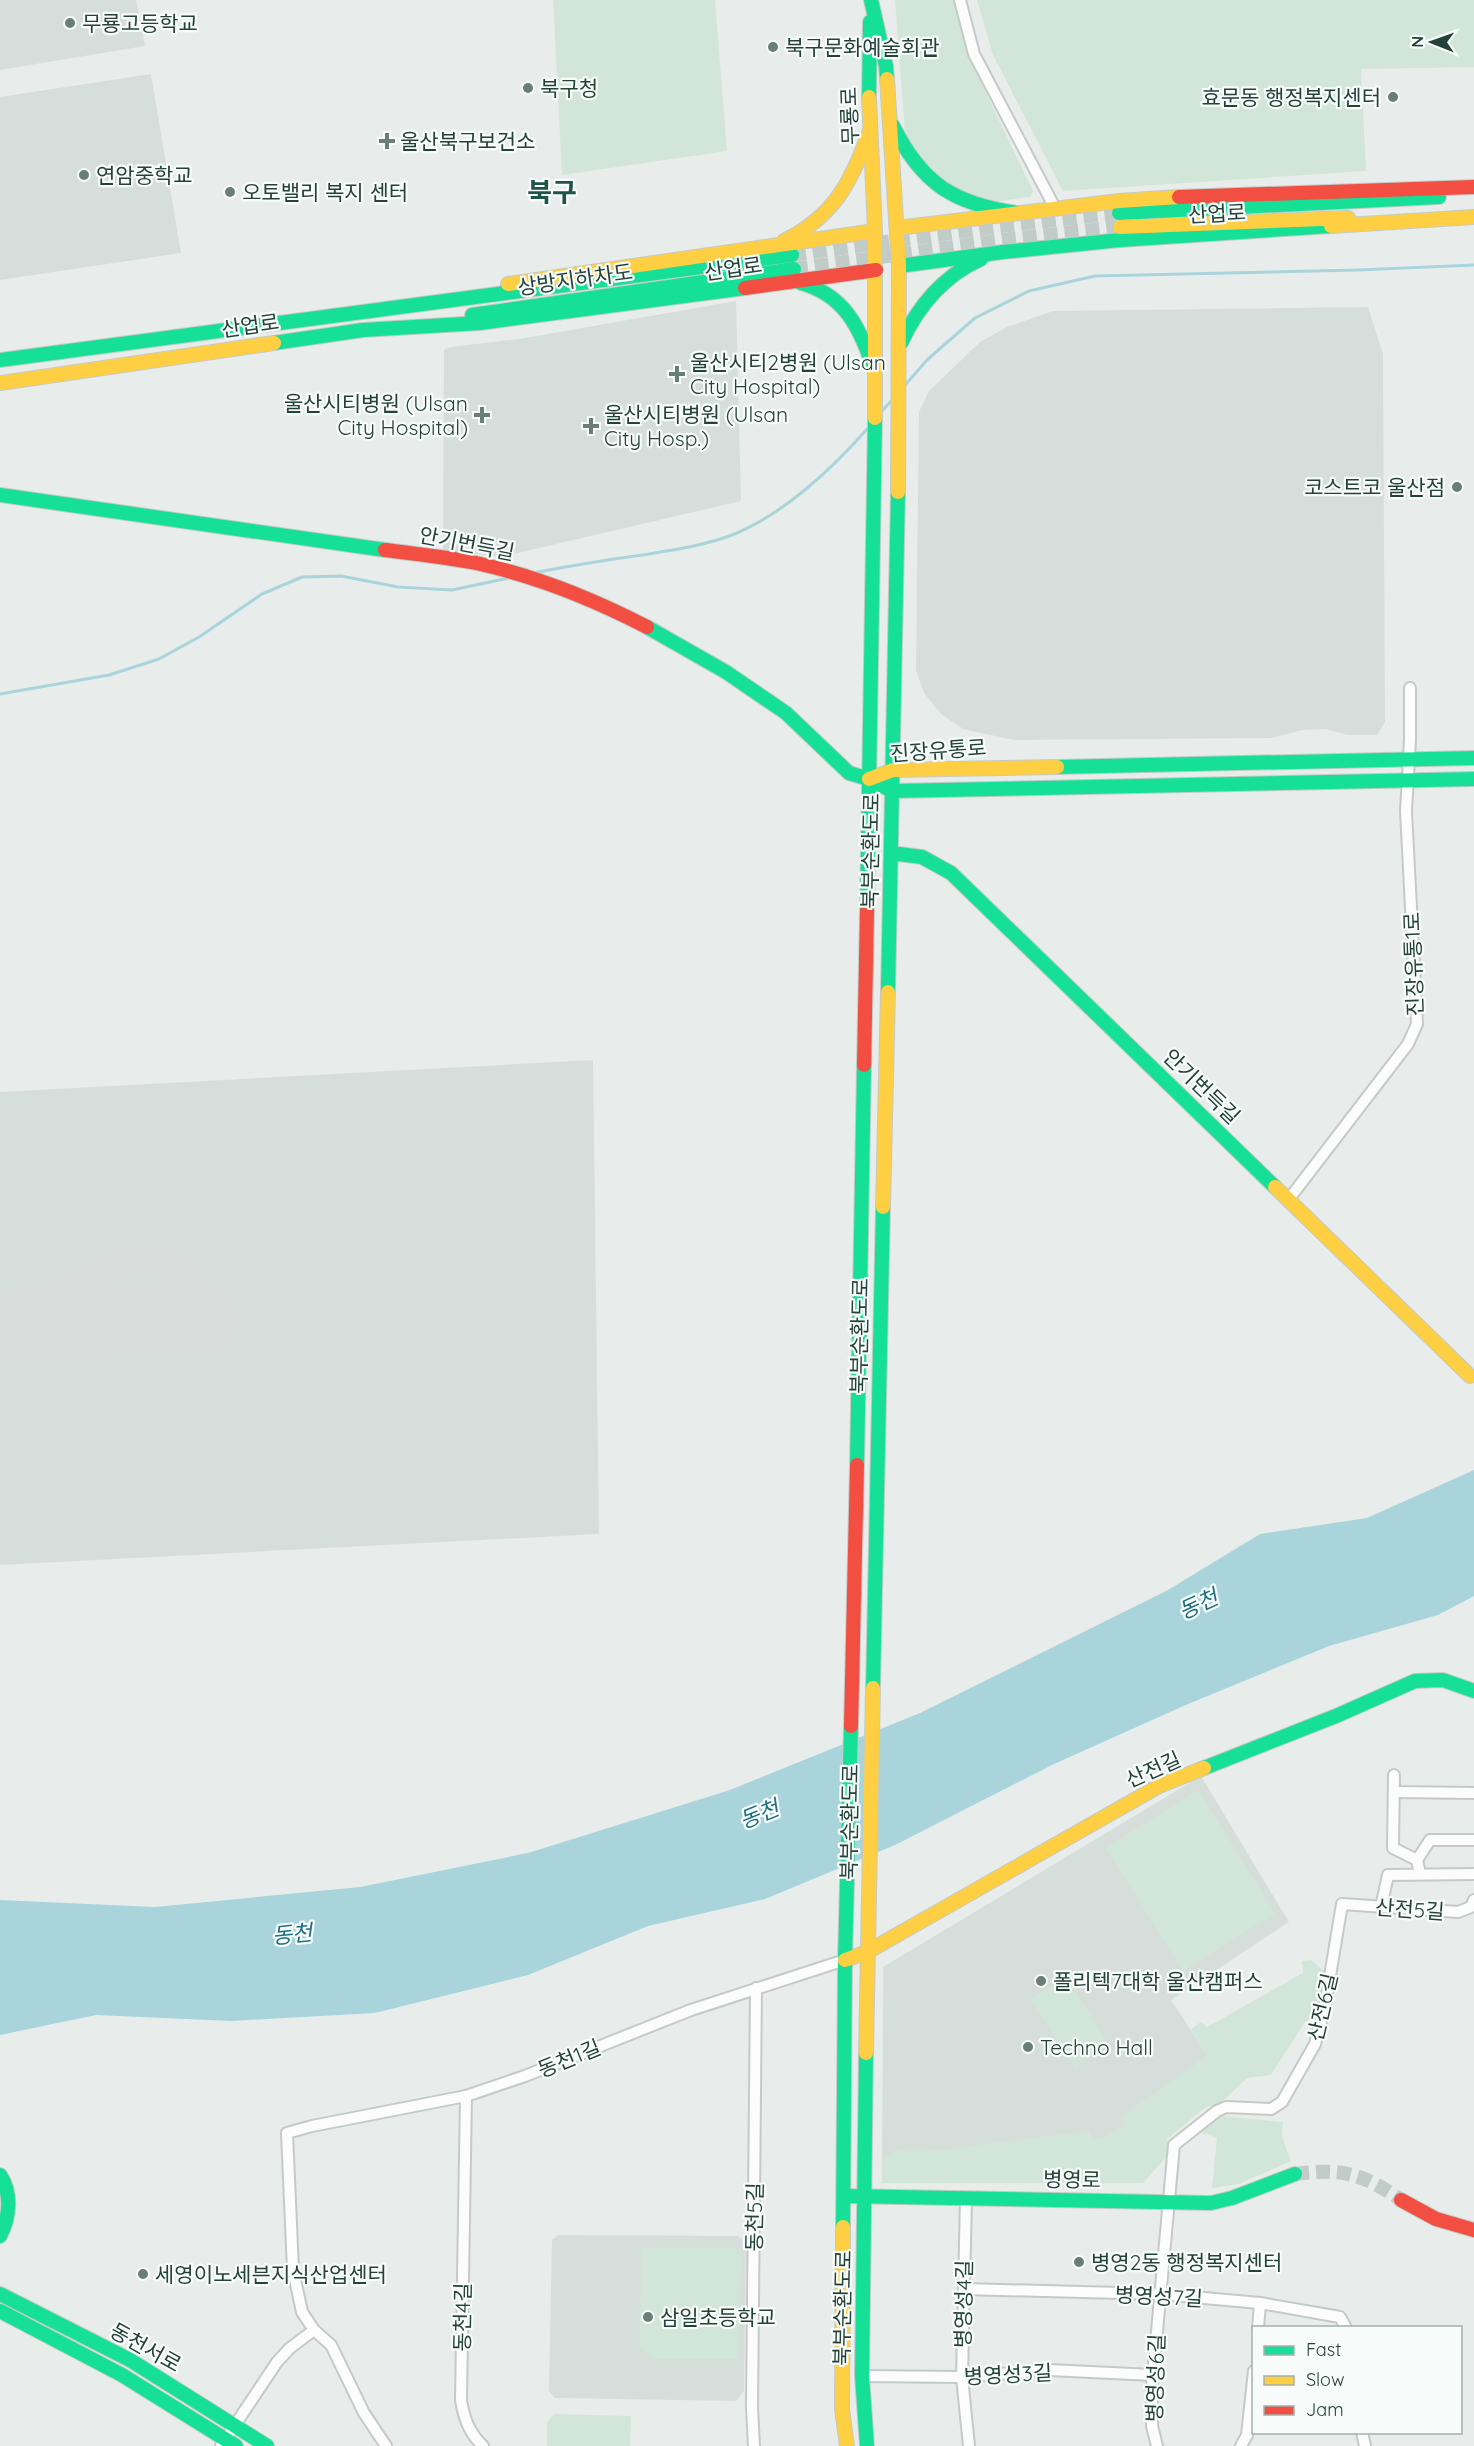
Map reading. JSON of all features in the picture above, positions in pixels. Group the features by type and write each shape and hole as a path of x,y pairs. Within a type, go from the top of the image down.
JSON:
{"main road":[{"name":"무룡로","path":"871,0 886,66 897,228"},
{"name":"무룡로","path":"871,0 868,67 875,231"},
{"path":"890,115 899,138 911,156 927,177 939,187 951,196 978,208 1017,213"},
{"path":"772,246 808,227 840,198 850,181 870,128"},
{"name":"산업로","path":"358,311 555,276 1055,208 1119,201 1230,194 1472,187"},
{"name":"산업로","path":"1472,187 1230,206 1120,220 1474,216"},
{"name":"산업로","path":"0,382 363,330 480,323 1003,252 1150,238 1474,216"},
{"name":"북부순환도로","path":"867,2446 862,2406 862,2376 867,1952 891,853 899,353 897,228"},
{"name":"북부순환도로","path":"847,2446 842,2409 845,1960 854,1631 875,449 875,231"},
{"path":"899,353 914,318 942,286 974,262 1003,252"},
{"name":"산업로","path":"0,360 358,311 793,262"},
{"name":"상방지하차도","path":"363,330 793,262"},
{"path":"787,282 815,287 841,304 858,327 876,381"},
{"name":"안기번득길","path":"0,495 475,563 533,578 566,590 650,628 734,676 786,713 849,773 869,779"},
{"name":"진장유통로","path":"869,779 892,770 1474,759"},
{"name":"진장유통로","path":"869,779 892,791 1474,778"},
{"name":"안기번득길","path":"891,853 923,856 938,863 951,873 1472,1378"},
{"name":"산전길","path":"845,1960 867,1952 1159,1786 1303,1730 1415,1681 1443,1680 1474,1691"},
{"name":"병영로","path":"844,2196 1220,2202 1273,2180 1295,2174"},
{"path":"0,2175 7,2189 7,2220 0,2236"},
{"path":"1401,2200 1435,2220 1454,2227 1474,2230"},
{"name":"동천서로","path":"0,2294 130,2360 267,2446"},
{"name":"동천서로","path":"0,2311 122,2375 227,2444"}],"street":[{"path":"960,0 974,54 1055,208"},
{"name":"진장유통1로","path":"1289,1199 1407,1044 1418,1024 1406,811 1410,688"},
{"path":"1394,1775 1394,1848 1417,1860"},
{"path":"1394,1792 1474,1793"},
{"path":"1420,1874 1417,1860 1430,1840 1474,1840"},
{"path":"1382,1907 1388,1875 1474,1874"},
{"name":"산전5길","path":"1342,1904 1458,1912 1471,1907 1474,1900"},
{"name":"산전6길","path":"1168,2201 1172,2151 1178,2141 1226,2107 1271,2109 1282,2102 1315,2044 1325,2006 1342,1904"},
{"name":"동천1길","path":"314,2330 302,2312 293,2270 287,2133 466,2096 525,2076 692,2010 845,1960"},
{"name":"동천5길","path":"754,2446 752,2408 756,1988"},
{"name":"동천4길","path":"466,2096 461,2400 464,2418 471,2432 483,2446"},
{"name":"병영성4길","path":"966,2198 962,2377 969,2446"},
{"name":"병영성6길","path":"1157,2446 1151,2409 1168,2201"},
{"name":"병영성7길","path":"964,2289 1159,2294 1260,2303 1340,2317 1345,2326"},
{"path":"1258,2326 1260,2303"},
{"path":"227,2444 235,2425 277,2362 290,2348 314,2330 332,2345 364,2413 386,2446"},
{"name":"병영성3길","path":"862,2376 962,2377 1049,2370 1153,2374"},
{"path":"1241,2446 1247,2435 1252,2389"}],"shaded area":[{"name":"무룡고등학교","path":"0,0 136,0 145,46 0,70"},
{"name":"연암중학교","path":"151,74 181,253 0,280 0,97"},
{"name":"울산시티병원 (Ulsan City Hosp.)","path":"736,301 741,501 500,557 443,550 444,350 450,347 519,339"},
{"path":"1368,307 1383,354 1385,722 1377,735 1348,735 1325,729 1302,730 1272,738 1014,740 963,729 941,714 924,693 916,670 919,412 929,391 980,342 1007,327 1053,311"},
{"path":"593,1060 599,1534 0,1565 0,1092"},
{"name":"폴리텍7대학 울산캠퍼스","path":"1201,1776 1289,1922 1171,2000 1208,2056 1125,2125 1078,2181 882,2183 883,1967"},
{"name":"삼일초등학교","path":"558,2235 738,2236 746,2243 744,2391 736,2401 555,2398 549,2391 552,2240"}],"green space":[{"path":"553,0 715,0 727,151 562,175"},
{"path":"895,0 955,0 974,68 1033,191 1030,197 980,201 964,197 925,166 905,133"},
{"path":"977,0 1474,0 1474,67 1361,69 1366,171 1063,191 993,55"},
{"path":"1198,1790 1275,1913 1183,1971 1106,1848"},
{"path":"1311,1960 1326,1973 1323,2001 1318,2014 1305,2022 1271,2075 1247,2078 1220,2104 1206,2107 1167,2139 1168,2155 1143,2183 882,2183 882,2169 886,2158 905,2149 934,2151 1088,2131 1092,2138 1101,2138 1125,2125 1121,2117 1207,2056 1191,2029 1201,2022 1207,2027 1303,1973 1302,1961"},
{"path":"1067,1977 1108,2044 1075,2068 1031,1999"},
{"path":"1214,2115 1283,2122 1282,2136 1291,2161 1239,2184 1212,2188 1217,2138 1194,2130"},
{"path":"641,2248 735,2248 741,2252 738,2359 653,2359 640,2347"},
{"path":"554,2414 631,2416 630,2446 547,2446 547,2422"}],"water":[{"name":"동천","path":"1474,1470 1474,1596 1438,1615 1329,1646 1188,1704 1054,1764 895,1845 765,1899 648,1926 528,1975 375,2013 231,2021 96,2015 0,2035 0,1900 155,1907 360,1887 528,1853 730,1790 920,1713 1168,1590 1260,1534 1367,1518"}],"waterway":[{"path":"906,384 928,359 975,318 1029,291 1095,276 1474,265"},
{"path":"882,411 892,400"},
{"path":"533,573 687,547 732,535 770,515 806,489 868,428"},
{"path":"0,694 109,675 159,659 199,637 262,594 302,577 341,576 398,587 452,590 509,578"}],"taxiway":[{"path":"0,1324 39,1309 95,1273 114,1264 135,1260 158,1262 176,1269 186,1279 194,1299 194,1309 189,1323 180,1333 162,1341 103,1328 51,1324"}],"runway":[{"path":"0,1327 203,1317"}],"tunnel":[{"path":"792,255 1001,226 1119,213"},
{"path":"794,269 1002,240 1120,227"},
{"path":"1295,2174 1338,2172 1351,2175 1363,2178 1401,2200"}],"traffic: fast":[{"path":"871,0 887,79"},
{"path":"869,97 870,22"},
{"path":"893,126 916,163 942,188 975,204 1017,213"},
{"path":"1119,213 1439,197"},
{"path":"899,266 1120,240 1331,226"},
{"path":"0,360 792,255"},
{"path":"901,343 915,317 943,283 981,259"},
{"path":"472,315 794,269"},
{"path":"801,283 828,295 848,314 862,338 873,366"},
{"path":"274,343 363,330 480,323 745,288"},
{"path":"867,911 875,418"},
{"path":"888,992 898,492"},
{"path":"0,495 385,550"},
{"path":"647,627 726,672 786,713 849,773 869,779 892,791 1474,779"},
{"path":"1057,767 1474,758"},
{"path":"891,853 922,857 951,873 1275,1187"},
{"path":"857,1465 864,1065"},
{"path":"873,1688 883,1207"},
{"path":"1204,1768 1336,1716 1415,1681 1443,1680 1474,1691"},
{"path":"843,2227 845,1960 851,1726"},
{"path":"866,2053 862,2376 867,2446"},
{"path":"844,2196 1211,2203 1232,2198 1295,2174"},
{"path":"0,2175 8,2197 8,2213 0,2236"},
{"path":"0,2294 130,2360 267,2446"},
{"path":"0,2311 122,2375 236,2446"}],"traffic: slow":[{"path":"887,79 899,266 898,492"},
{"path":"869,97 875,231 875,418"},
{"path":"784,241 815,221 838,197 855,168 869,133"},
{"path":"897,228 1119,201 1179,197"},
{"path":"1331,226 1474,217"},
{"path":"1120,227 1348,218"},
{"path":"508,284 875,231"},
{"path":"0,383 274,343"},
{"path":"869,779 893,770 1057,767"},
{"path":"883,1207 888,992"},
{"path":"1275,1187 1470,1376"},
{"path":"866,2053 873,1688"},
{"path":"845,1960 867,1952 1159,1786 1204,1768"},
{"path":"843,2227 842,2409 847,2446"}],"traffic: jam":[{"path":"1179,197 1474,187"},
{"path":"745,288 876,270"},
{"path":"385,550 442,557 498,568 585,598 647,627"},
{"path":"864,1065 867,911"},
{"path":"851,1726 857,1465"},
{"path":"1401,2200 1436,2219 1474,2230"}],"place":[{"name":"무룡고등학교","path":"70,23"},
{"name":"북구문화예술회관","path":"773,47"},
{"name":"북구청","path":"528,88"},
{"name":"효문동 행정복지센터","path":"1393,97"},
{"name":"울산북구보건소","path":"387,141"},
{"name":"연암중학교","path":"84,175"},
{"name":"오토밸리 복지 센터","path":"230,192"},
{"name":"울산시티2병원 (Ulsan City Hospital)","path":"677,374"},
{"name":"울산시티병원 (Ulsan City Hospital)","path":"482,415"},
{"name":"울산시티병원 (Ulsan City Hosp.)","path":"591,426"},
{"name":"코스트코 울산점","path":"1457,487"},
{"name":"폴리텍7대학 울산캠퍼스","path":"1041,1981"},
{"name":"Techno Hall","path":"1028,2047"},
{"name":"병영2동 행정복지센터","path":"1079,2262"},
{"name":"세영이노세븐지식산업센터","path":"143,2274"},
{"name":"삼일초등학교","path":"648,2317"}],"district":[{"name":"북구","path":"552,192"}]}
